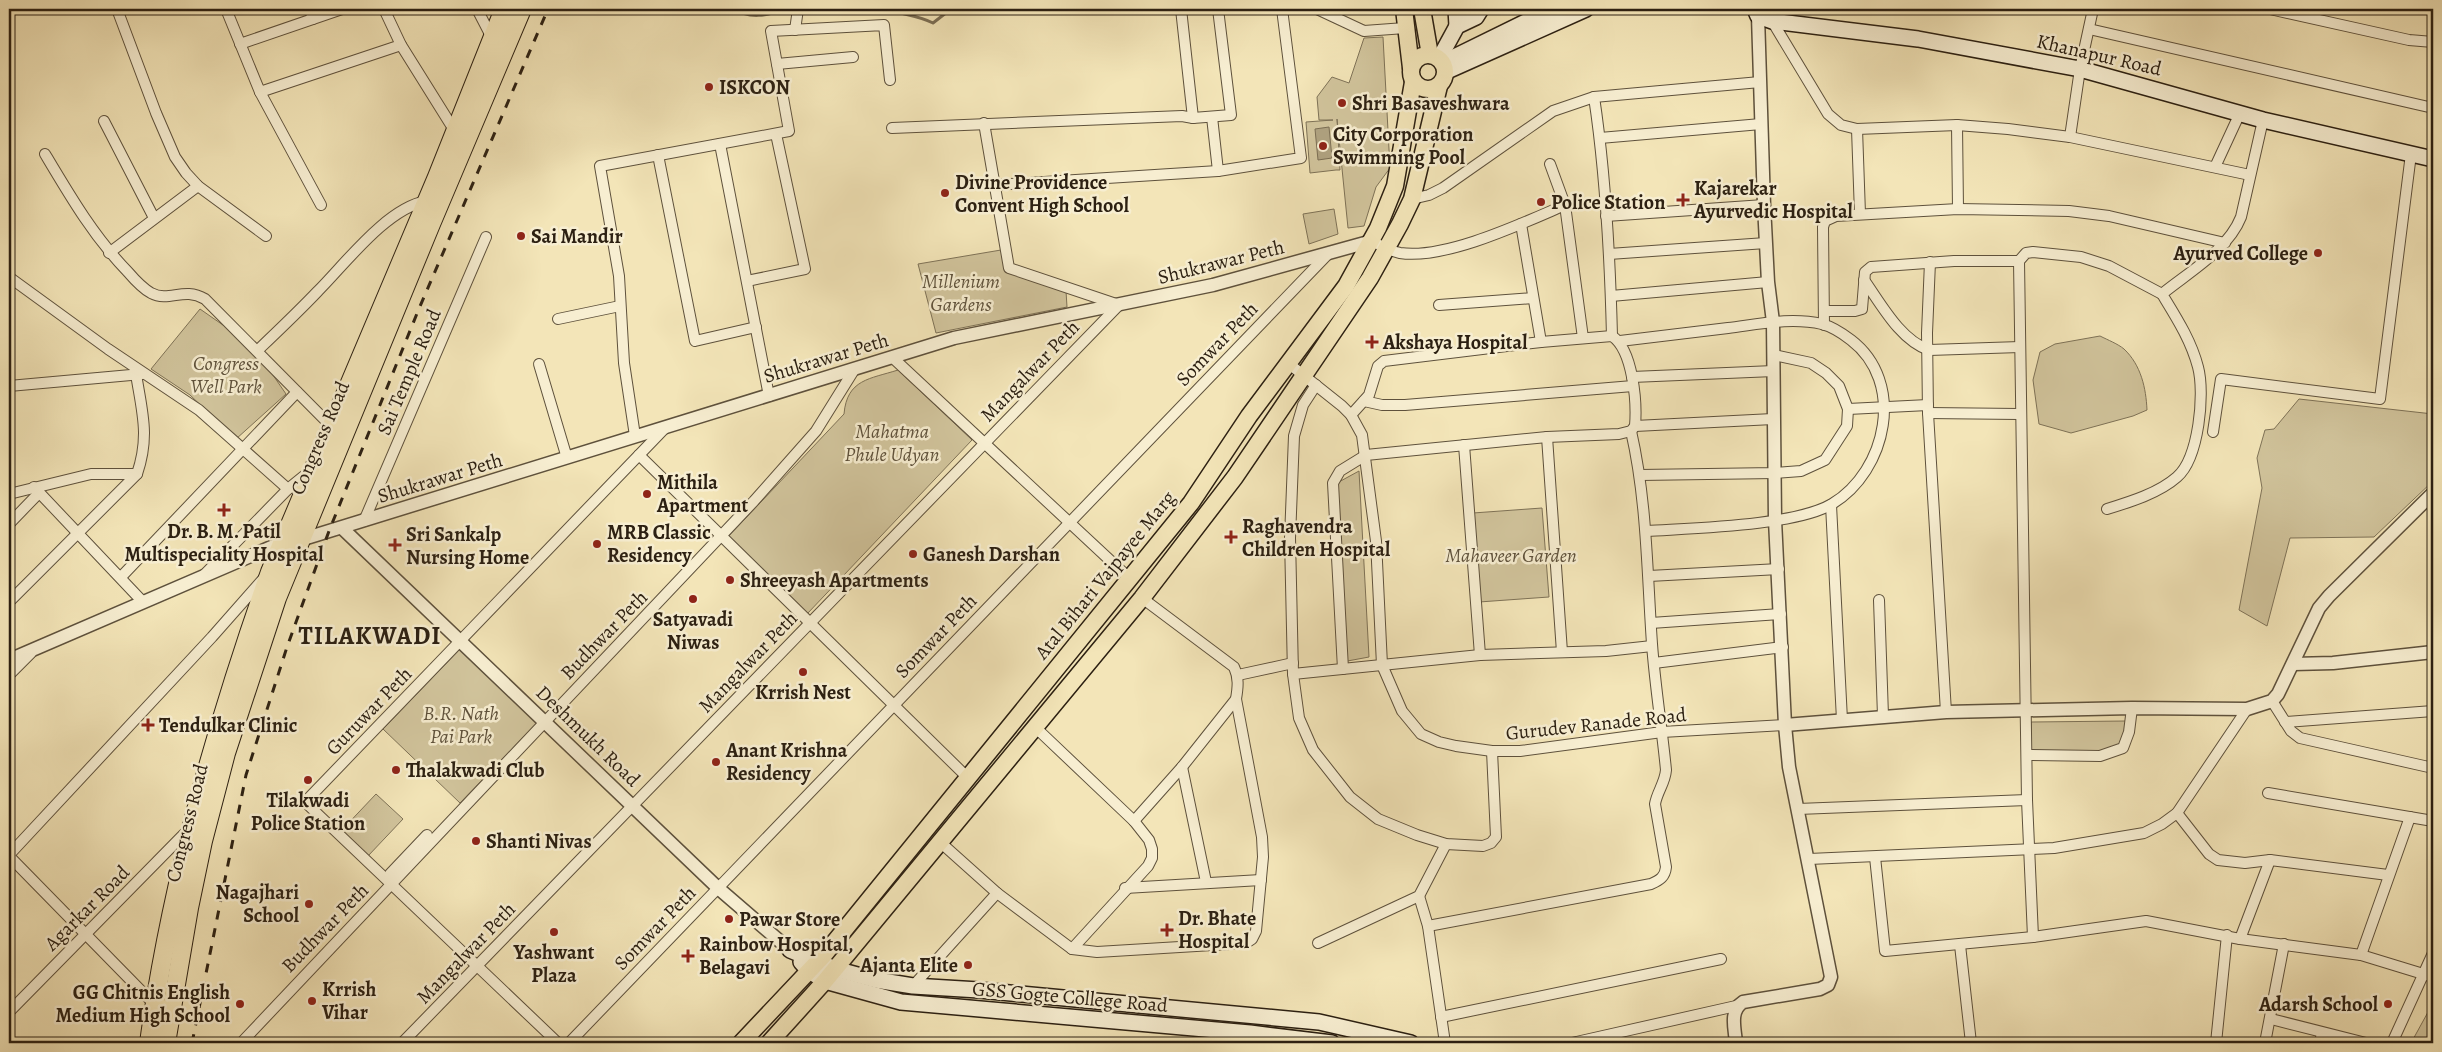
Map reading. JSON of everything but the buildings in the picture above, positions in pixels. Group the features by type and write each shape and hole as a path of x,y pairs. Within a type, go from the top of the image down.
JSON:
{"highway":[{"name":"Congress Road","path":"152,1042 163,1009 226,753 277,598 461,137 492,38 504,9"},
{"name":"Congress Road","path":"163,1009 190,828 222,715 270,572 426,201 461,137 522,9"}],"main road":[{"name":"Atal Bihari Vajpayee Marg","path":"769,1043 830,975 1142,598 1235,477 1303,374 1370,278 1396,186 1412,75 1404,9"},
{"path":"1422,9 1439,67"},
{"path":"1439,67 1420,56 1412,75 1420,89 1425,90 1439,67 1457,26 1456,9"},
{"path":"1439,67 1552,9"},
{"path":"1439,67 1586,9"},
{"path":"1457,26 1479,13"},
{"name":"Khanapur Road","path":"1762,15 1918,39 2080,69 2263,120 2433,159"},
{"name":"Atal Bihari Vajpayee Marg","path":"741,1043 813,966 1191,503 1249,416 1288,362 1379,245 1412,198 1439,67"},
{"name":"Deshmukh Road","path":"790,950 813,966"},
{"path":"813,966 830,975 913,986 979,990 1319,1022 1411,1043"},
{"name":"GSS Gogte College Road","path":"830,975 901,1002 1250,1033 1332,1043"}],"street":[{"path":"117,9 175,157 198,186 266,236"},
{"path":"226,9 260,92 321,205"},
{"path":"240,44 312,14 342,9"},
{"path":"384,9 401,45 461,137"},
{"path":"477,9 492,38"},
{"path":"795,30 798,9"},
{"path":"1181,9 1193,118"},
{"path":"892,128 1182,116 1193,118 1231,115 1218,9"},
{"path":"995,185 1218,171 1301,158 1282,9"},
{"path":"1318,9 1364,31 1406,28"},
{"path":"2070,137 2080,69 2093,9"},
{"path":"2270,9 2408,40 2433,42"},
{"path":"1572,1043 1736,1006 1742,1002 1820,990 1828,985 1831,977 1809,859 1789,767 1785,725 1776,520 1773,322 1768,282 1761,124 1762,15"},
{"path":"1762,15 1828,114 1841,125 1857,129 1957,125 2070,137 2250,175"},
{"path":"635,436 624,363 619,276 600,166 789,131 771,31 884,25 890,80"},
{"path":"2089,29 2433,108"},
{"path":"260,92 401,45"},
{"path":"777,64 853,58"},
{"path":"1412,198 1429,195 1444,188 1553,111 1594,97 1760,82"},
{"path":"1428,926 1651,884 1660,880 1665,874 1666,867 1656,796 1666,778 1652,646 1647,531 1633,429 1633,382 1616,339 1611,296 1600,138 1594,97"},
{"path":"2215,167 2240,113"},
{"path":"1212,117 1218,171"},
{"path":"2162,294 2225,243 2236,230 2241,217 2263,120"},
{"path":"104,121 154,218"},
{"path":"984,123 1010,268 1119,305"},
{"path":"1600,138 1761,124"},
{"path":"1957,125 1958,209"},
{"path":"1857,129 1860,214"},
{"path":"747,281 805,269 776,134"},
{"path":"720,144 769,396"},
{"path":"45,154 82,216 109,252 150,293 169,296 195,292 205,299 258,350 332,427"},
{"path":"2213,432 2220,380 2380,399 2410,154"},
{"path":"658,155 695,341 756,327"},
{"path":"1550,164 1565,205 1584,338"},
{"path":"109,252 198,186"},
{"path":"258,350 380,228 413,203 426,201"},
{"path":"1379,245 1400,253 1414,253 1456,246 1521,224 1565,205"},
{"path":"1606,216 1764,205"},
{"path":"1824,325 1823,227 1825,221 1836,216 1958,209 2090,213 2225,243"},
{"path":"1521,224 1541,342"},
{"name":"Sai Temple Road","path":"364,521 486,236"},
{"path":"1608,254 1766,243"},
{"name":"Shukrawar Peth","path":"300,540 954,338 1213,285 1329,253 1379,245"},
{"path":"2033,937 2029,850 2019,414 2019,261 2026,253 2033,252 2081,257 2109,266 2162,294 2191,347 2198,368 2198,426 2188,463 2177,477 2156,489 2107,509"},
{"name":"Somwar Peth","path":"569,1043 1329,253"},
{"path":"1824,311 1855,311 1862,308 1865,272 1871,267 1930,262 2019,261"},
{"path":"1930,262 1928,294 1928,409 1946,712"},
{"path":"9,277 140,374 199,410 288,489"},
{"path":"1864,280 1894,322 1918,346 1929,350 2020,347"},
{"path":"1611,296 1768,282"},
{"path":"1439,305 1533,298"},
{"name":"Mangalwar Peth","path":"402,1043 1119,305"},
{"path":"558,319 620,306"},
{"path":"1351,415 1364,401 1374,384 1378,366 1384,361 1541,342 1584,338 1616,339 1798,321 1824,325 1839,331 1873,362 1882,383 1884,406 1882,431 1868,468 1852,488 1831,505 1809,513 1776,520 1647,531"},
{"path":"1640,475 1800,471 1825,460 1846,426 1848,409 1839,386 1826,372 1811,363 1774,355"},
{"path":"892,357 1130,578"},
{"name":"Gurudev Ranade Road","path":"1288,362 1351,415 1362,435 1376,541 1382,665 1402,711 1421,734 1439,742 1492,752 1520,752 1662,732 1785,725"},
{"path":"539,364 567,458"},
{"name":"Budhwar Peth","path":"240,1043 391,879 545,722 722,536 816,431 854,370"},
{"path":"1364,401 1382,405 1405,404 1633,382 1774,371"},
{"path":"11,384 140,374"},
{"path":"9,602 137,474 146,434 140,374"},
{"path":"1316,385 1303,405 1294,436 1290,538 1293,669 1299,718 1312,750 1350,797 1378,819 1417,835 1446,844 1483,846 1490,843 1496,837 1492,752"},
{"path":"121,577 297,392"},
{"path":"1848,409 1884,406 2019,414"},
{"path":"1343,669 1333,483 1340,471 1366,455 1547,437 1619,434 1633,429 1773,419"},
{"name":"Guruwar Peth","path":"391,879 305,802 666,427"},
{"path":"1547,437 1562,652"},
{"path":"1464,445 1480,655"},
{"path":"639,455 968,778"},
{"path":"200,580 288,489 314,468"},
{"path":"9,494 36,490 90,474 137,474"},
{"path":"9,524 36,490"},
{"path":"36,490 142,601"},
{"path":"1785,725 1946,712 2132,708 2247,709 2272,701 2278,694 2310,624 2329,596 2433,493"},
{"path":"1831,505 1842,720"},
{"name":"Deshmukh Road","path":"342,528 718,888 790,950"},
{"path":"9,660 32,652 142,601 200,580 283,542"},
{"path":"1649,576 1779,569"},
{"path":"163,1009 85,935 9,856 270,572"},
{"path":"940,842 998,894 1072,948 1097,952 1246,943 1252,939 1256,931 1264,857 1262,837 1236,699 1238,675 1234,667 1142,598"},
{"path":"1879,600 1883,716"},
{"path":"1651,623 1781,614"},
{"path":"1238,675 1293,669 1343,669 1480,655 1652,646"},
{"path":"1654,664 1783,647"},
{"path":"9,675 32,652"},
{"path":"2292,664 2433,652"},
{"path":"1134,821 1182,767 1236,699"},
{"path":"2272,701 2285,722 2300,738 2433,768"},
{"path":"2028,755 2100,756 2122,748 2129,732 2132,708"},
{"path":"1809,859 2029,850 2123,838 2144,833 2162,824 2177,813 2247,709"},
{"path":"2285,722 2433,710"},
{"path":"1036,727 1134,821 1149,840 1152,858 1148,866 1125,888 1072,948"},
{"path":"1182,767 1206,882"},
{"path":"2268,793 2433,821"},
{"path":"1798,809 2028,800"},
{"path":"2177,813 2209,854 2218,860 2245,863 2270,860 2388,875"},
{"path":"2360,955 2410,817"},
{"name":"Agarkar Road","path":"9,1012 190,828"},
{"path":"427,835 391,879 477,966 558,1043"},
{"path":"1318,943 1419,896 1446,844"},
{"path":"1875,857 1885,951 2033,937 2146,921 2240,939 2360,955 2429,977"},
{"path":"2240,939 2251,915 2270,860"},
{"path":"1125,888 1261,880"},
{"path":"913,986 998,894"},
{"path":"1419,896 1428,926 1442,1017 1444,1043"},
{"path":"2216,1043 2227,935"},
{"path":"2265,1043 2284,944"},
{"path":"1960,945 1971,1043"},
{"path":"2392,1043 2429,977 2433,953"},
{"path":"1442,1017 1721,959"},
{"path":"1736,1006 1734,1012 1736,1043"},
{"path":"2271,1019 2321,1038 2366,1043"}],"green space":[{"path":"1383,37 1390,168 1376,187 1364,226 1348,228 1337,119 1340,170 1310,173 1306,122 1333,120 1319,120 1317,97 1332,77 1349,83 1364,38"},
{"path":"1334,209 1338,234 1309,244 1303,214"},
{"name":"Millenium Gardens","path":"1001,250 1005,271 1066,291 1067,307 936,333 918,264"},
{"name":"Congress Well Park","path":"200,309 253,346 286,394 236,439 190,395 151,369"},
{"path":"2100,336 2124,349 2135,362 2144,385 2147,410 2133,416 2071,433 2039,424 2033,380 2040,352 2055,344"},
{"name":"Mahatma Phule Udyan","path":"898,370 972,440 807,614 726,539 844,414 846,402 855,387 869,379"},
{"path":"2299,399 2433,414 2433,481 2374,537 2290,538 2267,626 2239,610 2262,488 2257,458 2265,430 2274,429"},
{"path":"1359,471 1369,657 1342,662 1337,483"},
{"name":"Mahaveer Garden","path":"1542,508 1549,597 1479,602 1473,513"},
{"name":"B.R. Nath Pai Park","path":"460,649 537,723 460,803 383,729"},
{"path":"2126,721 2126,731 2120,745 2099,753 2031,752 2031,722"},
{"path":"376,794 403,819 368,856 341,831"},
{"path":"2433,1003 2433,1043 2411,1043"}],"shaded area":[{"name":"City Corporation Swimming Pool","path":"1329,127 1332,158 1318,160 1315,129"}],"waterway":[{"path":"736,9 752,15 771,13 782,9"},
{"path":"887,9 922,18 933,23 951,9"}],"railway":[{"path":"192,1043 246,775 287,647 329,531 418,311 548,9"}],"place":[{"name":"ISKCON","path":"709,87"},
{"name":"Shri Basaveshwara","path":"1342,103"},
{"name":"City Corporation Swimming Pool","path":"1323,146"},
{"name":"Divine Providence Convent High School","path":"945,193"},
{"name":"Kajarekar Ayurvedic Hospital","path":"1683,200"},
{"name":"Police Station","path":"1541,202"},
{"name":"Sai Mandir","path":"521,236"},
{"name":"Ayurved College","path":"2318,253"},
{"name":"Akshaya Hospital","path":"1372,342"},
{"name":"Mithila Apartment","path":"647,494"},
{"name":"Dr. B. M. Patil Multispeciality Hospital","path":"224,510"},
{"name":"Raghavendra Children Hospital","path":"1231,537"},
{"name":"MRB Classic Residency","path":"597,544"},
{"name":"Sri Sankalp Nursing Home","path":"395,545"},
{"name":"Ganesh Darshan","path":"913,554"},
{"name":"Shreeyash Apartments","path":"730,580"},
{"name":"Satyavadi Niwas","path":"693,599"},
{"name":"Krrish Nest","path":"803,672"},
{"name":"Tendulkar Clinic","path":"148,725"},
{"name":"Anant Krishna Residency","path":"716,762"},
{"name":"Thalakwadi Club","path":"396,770"},
{"name":"Tilakwadi Police Station","path":"308,780"},
{"name":"Shanti Nivas","path":"476,841"},
{"name":"Nagajhari School","path":"309,904"},
{"name":"Pawar Store","path":"729,919"},
{"name":"Dr. Bhate Hospital","path":"1167,930"},
{"name":"Yashwant Plaza","path":"554,932"},
{"name":"Rainbow Hospital, Belagavi","path":"688,956"},
{"name":"Ajanta Elite","path":"968,965"},
{"name":"Krrish Vihar","path":"312,1001"},
{"name":"GG Chitnis English Medium High School","path":"240,1004"},
{"name":"Adarsh School","path":"2388,1004"}],"district":[{"name":"TILAKWADI","path":"370,636"}]}
